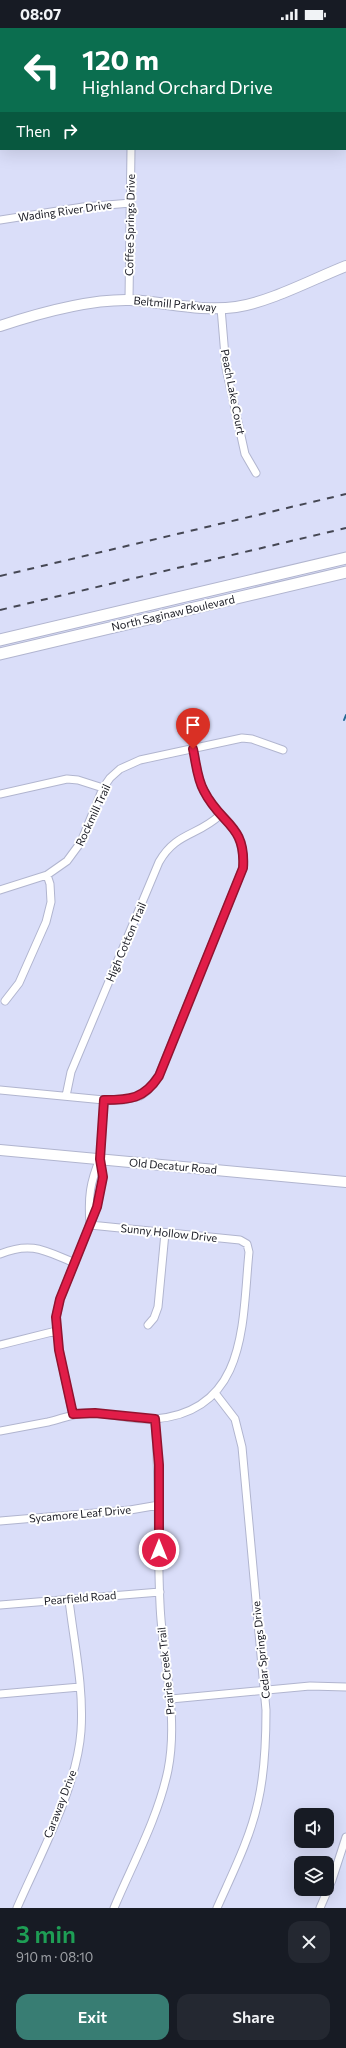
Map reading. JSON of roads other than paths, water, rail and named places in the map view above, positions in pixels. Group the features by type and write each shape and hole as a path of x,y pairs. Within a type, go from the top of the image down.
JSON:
{"main road":[{"name":"North Saginaw Boulevard","path":"0,640 346,558"},
{"name":"North Saginaw Boulevard","path":"0,654 346,572"}],"street":[{"name":"Coffee Springs Drive","path":"129,300 131,150"},
{"name":"Wading River Drive","path":"0,220 83,207 131,203"},
{"name":"Beltmill Parkway","path":"0,326 63,308 129,300 221,308 236,307 258,302 346,266"},
{"name":"Peach Lake Court","path":"221,308 226,368 245,454 256,473"},
{"name":"Rockmill Trail","path":"0,890 48,875 67,861 75,852 103,788 110,778 129,763 242,738 252,739 283,750"},
{"path":"0,1090 104,1100 124,1100 140,1096 153,1085 159,1076 240,879 244,862 242,844 236,831 220,815 203,790 193,749"},
{"path":"0,794 67,779 78,780 103,788"},
{"name":"High Cotton Trail","path":"66,1096 72,1072 159,862 171,845 181,838 209,825 220,815"},
{"path":"5,1001 20,983 46,922 52,898 48,875"},
{"path":"73,1414 56,1331 56,1317 60,1299 97,1207 103,1177 100,1159 104,1100"},
{"name":"Old Decatur Road","path":"0,1150 346,1182"},
{"path":"90,1225 88,1204 92,1178 100,1159"},
{"name":"Sunny Hollow Drive","path":"90,1225 240,1240 246,1244 249,1252 238,1348 233,1367 225,1381 215,1393"},
{"path":"148,1325 154,1318 158,1307 165,1233"},
{"path":"0,1254 28,1247 38,1248 75,1262"},
{"path":"0,1346 56,1331"},
{"path":"0,1431 49,1422 73,1414 95,1413 155,1419 172,1417 187,1412 200,1405 215,1393"},
{"name":"Cedar Springs Drive","path":"215,1393 235,1419 242,1442 257,1617 266,1692 266,1744 258,1802 247,1840 217,1908"},
{"name":"Prairie Creek Trail","path":"114,1908 163,1790 172,1743 171,1699 164,1651 160,1592 159,1465 155,1419"},
{"name":"Sycamore Leaf Drive","path":"0,1521 130,1510 159,1505"},
{"name":"Pearfield Road","path":"0,1605 160,1592"},
{"name":"Caraway Drive","path":"17,1908 67,1794 74,1771 81,1732 80,1687 69,1600"},
{"path":"171,1699 266,1692 310,1686 346,1687"},
{"path":"0,1694 80,1687"},
{"path":"320,1908 332,1880 346,1837"}],"waterway":[{"path":"344,720 346,715"}],"railway":[{"path":"0,576 346,494"},
{"path":"0,610 346,528"}]}
